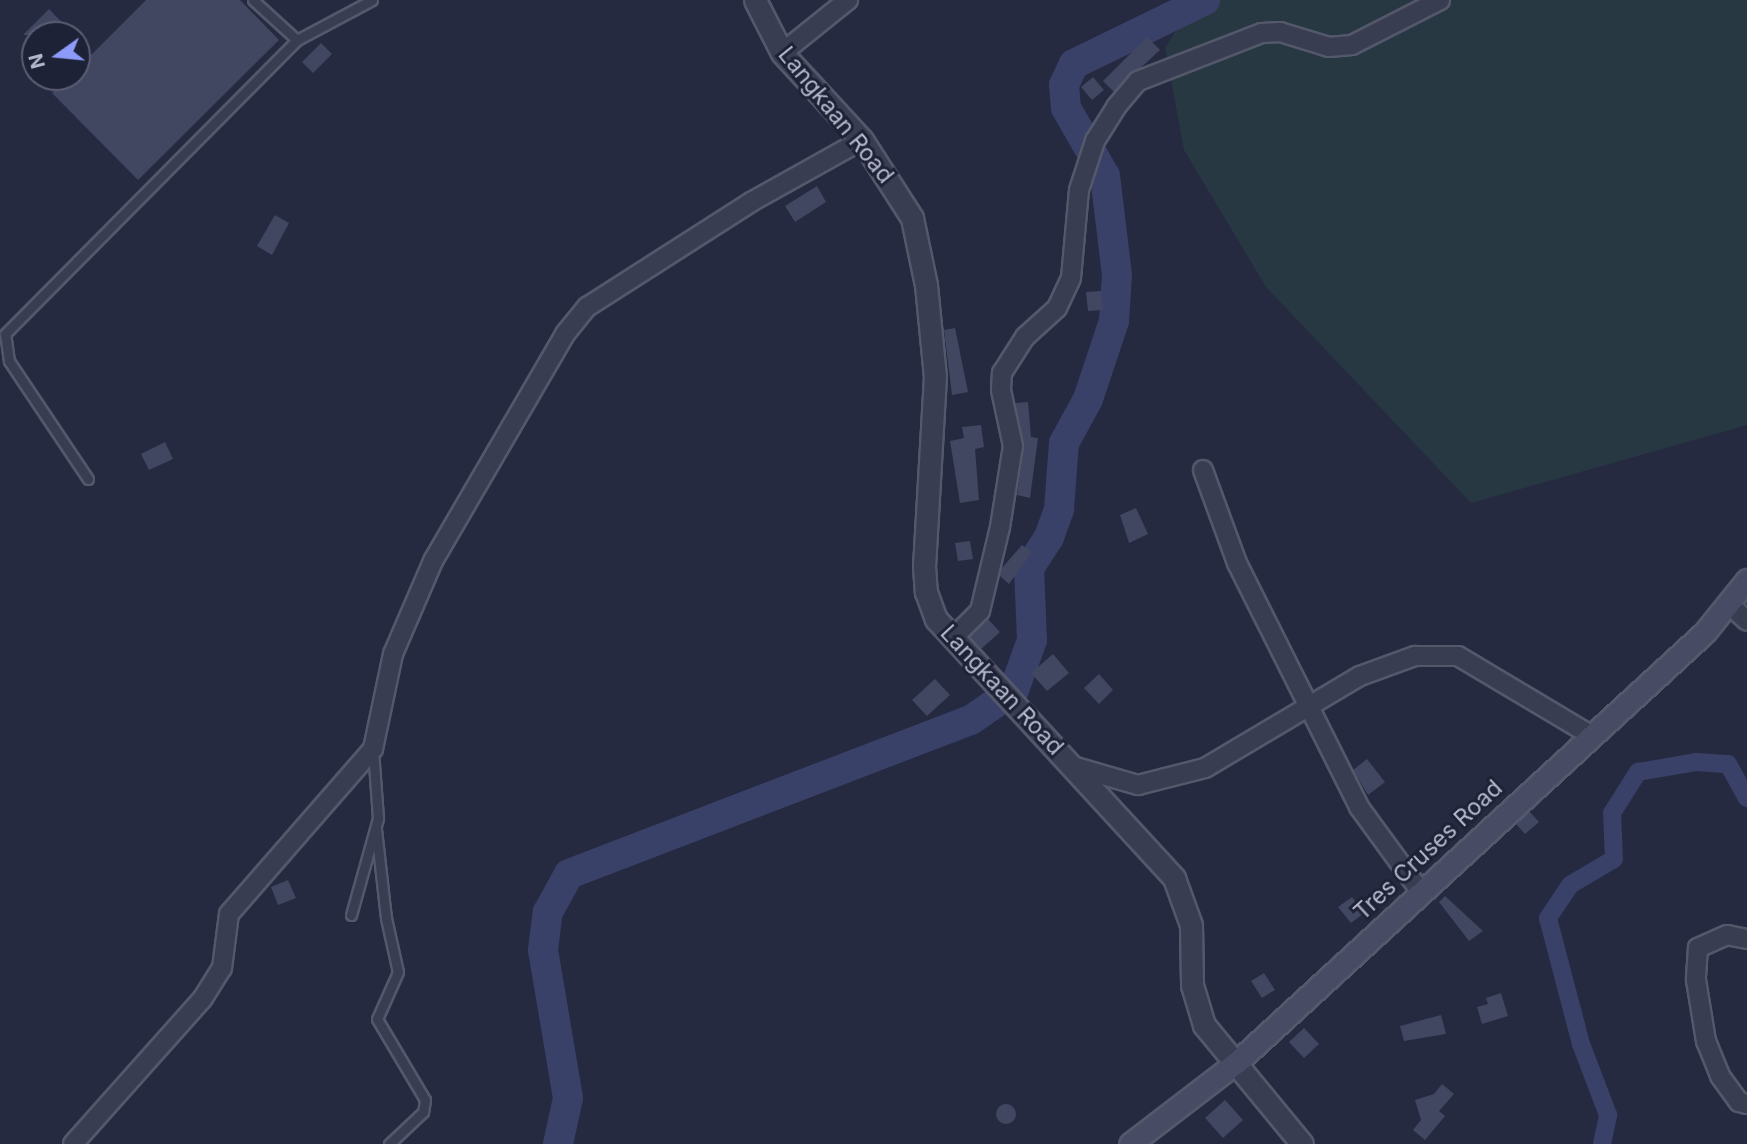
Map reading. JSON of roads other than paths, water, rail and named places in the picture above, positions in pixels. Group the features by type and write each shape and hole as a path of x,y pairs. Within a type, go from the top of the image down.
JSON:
{"main road":[{"name":"Tres Cruses Road","path":"1130,1144 1238,1061 1730,606 1747,580"}],"street":[{"name":"Langkaan Road","path":"755,0 782,53 862,140 912,218 926,285 934,376 924,566 926,592 936,619 1174,878 1191,925 1192,985 1204,1025 1238,1061 1302,1144"},
{"path":"782,53 848,0"},
{"path":"953,638 980,611 1000,527 1013,446 1001,390 1002,373 1025,337 1057,308 1072,278 1079,190 1095,141 1138,81 1262,33 1280,32 1329,47 1352,45 1440,0"},
{"path":"73,1144 203,998 222,968 229,914 373,749 393,654 433,561 537,379 587,307 751,202 862,140"},
{"path":"1203,470 1237,564 1359,807 1422,892"},
{"path":"1730,606 1747,621"},
{"path":"1072,766 1138,785 1205,768 1310,709 1360,676 1415,656 1458,656 1591,736"},
{"path":"1747,939 1727,935 1698,947 1696,980 1706,1041 1720,1076 1738,1102 1747,1104"}],"lane":[{"path":"253,0 297,40"},
{"path":"88,480 9,361 5,334 297,40 372,0"},
{"path":"373,749 376,829 386,918 398,972 377,1019 425,1100 423,1112 389,1144"},
{"path":"351,915 376,829"}],"waterway":[{"path":"558,1144 568,1098 543,950 548,912 569,874 971,720 1014,690 1032,640 1029,568 1049,537 1059,509 1064,443 1088,399 1114,321 1117,275 1105,176 1066,108 1064,85 1074,64 1205,0"},
{"path":"1602,1144 1608,1115 1581,1044 1548,918 1570,885 1614,859 1612,813 1638,772 1697,762 1728,764 1747,798"}]}
